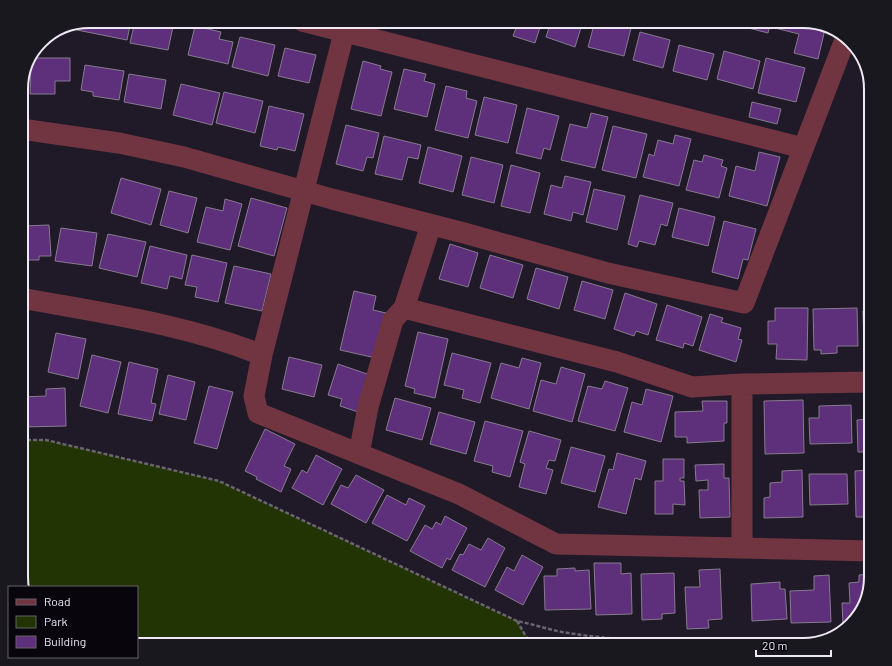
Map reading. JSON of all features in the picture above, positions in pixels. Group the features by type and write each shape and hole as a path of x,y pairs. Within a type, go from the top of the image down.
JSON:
{"street":[{"path":"346,28 262,355 254,396 258,413 459,494 556,544 864,550"},
{"path":"353,28 803,148"},
{"path":"28,130 118,143 184,157 608,273 744,304 843,44"},
{"path":"359,454 368,407 393,320 404,308 431,225"},
{"path":"28,299 134,319 228,341 262,355"},
{"path":"404,308 617,362 692,387 742,384 864,382"},
{"path":"742,384 742,548"}],"path":[{"path":"28,440 46,440 219,481 517,621 560,632 606,638"},
{"path":"517,621 527,638"}],"green space":[{"path":"28,440 46,440 219,481 517,621 528,638 138,638 138,586 29,586"}],"building":[{"path":"89,28 130,28 127,40 76,30"},
{"path":"133,28 173,28 168,50 130,43"},
{"path":"195,28 204,28 221,32 219,39 233,42 228,64 188,55"},
{"path":"516,28 540,28 535,43 513,36"},
{"path":"549,28 581,28 575,47 546,37"},
{"path":"593,28 631,28 624,56 588,47"},
{"path":"748,28 769,28 768,33"},
{"path":"775,28 803,28 824,32 818,59 794,53 799,34"},
{"path":"640,32 670,40 663,68 633,60"},
{"path":"240,37 275,45 268,76 232,67"},
{"path":"679,45 714,54 707,80 673,71"},
{"path":"285,48 316,55 309,83 278,76"},
{"path":"724,51 760,61 753,89 717,79"},
{"path":"37,58 70,58 70,81 55,81 55,94 30,94 31,71"},
{"path":"766,58 805,68 796,102 758,93"},
{"path":"363,61 381,66 380,69 392,72 381,116 351,109"},
{"path":"85,65 124,71 119,100 93,96 93,92 81,90"},
{"path":"404,69 426,74 424,81 435,84 427,117 394,109"},
{"path":"129,74 166,80 161,109 124,102"},
{"path":"181,84 220,93 212,125 173,115"},
{"path":"446,86 467,91 466,98 477,101 468,138 435,130"},
{"path":"224,92 263,101 255,133 216,123"},
{"path":"484,97 517,105 508,143 475,135"},
{"path":"752,102 781,109 777,124 749,117"},
{"path":"269,106 304,114 295,151 278,147 277,150 260,146"},
{"path":"527,108 559,116 550,150 544,148 541,159 516,153"},
{"path":"591,113 608,117 595,168 561,160 570,124 587,128"},
{"path":"346,125 379,133 373,158 367,157 363,171 336,164"},
{"path":"613,126 647,134 636,178 602,170"},
{"path":"675,135 691,139 679,186 643,177 649,154 654,156 658,140 673,144"},
{"path":"384,136 421,145 418,159 408,157 402,180 375,174"},
{"path":"428,147 462,156 453,192 419,183"},
{"path":"759,152 780,157 767,206 729,196 736,166 755,171"},
{"path":"704,155 723,160 721,166 727,168 719,198 686,190 694,160 702,162"},
{"path":"471,157 503,165 494,203 462,195"},
{"path":"511,165 540,173 530,213 501,206"},
{"path":"565,176 591,182 583,215 573,212 571,221 544,214 551,185 562,188"},
{"path":"121,178 161,189 151,225 111,213"},
{"path":"594,189 625,196 617,230 586,222"},
{"path":"169,191 197,198 188,233 160,225"},
{"path":"640,195 673,203 667,226 661,224 655,245 639,241 637,247 628,244"},
{"path":"251,198 287,208 274,256 238,246"},
{"path":"225,199 242,204 230,250 197,242 206,207 223,211"},
{"path":"679,208 715,217 708,246 672,237"},
{"path":"724,221 756,229 748,260 743,259 738,279 712,272"},
{"path":"49,225 51,256 39,256 39,260 28,260 28,226"},
{"path":"61,228 97,233 92,266 55,261"},
{"path":"108,234 146,242 137,277 99,268"},
{"path":"450,244 478,253 468,287 439,279"},
{"path":"150,246 187,255 182,279 170,276 167,289 141,283"},
{"path":"192,255 227,263 218,302 195,297 197,287 185,285"},
{"path":"490,255 523,265 513,298 480,288"},
{"path":"234,266 271,274 262,311 225,303"},
{"path":"536,268 568,277 559,309 527,299"},
{"path":"582,281 613,290 605,319 574,310"},
{"path":"354,291 376,296 373,310 386,313 376,358 340,350"},
{"path":"625,293 657,304 648,335 636,331 634,336 614,329"},
{"path":"667,305 702,317 693,346 684,343 683,348 656,340"},
{"path":"775,308 808,308 807,360 776,359 777,344 768,344 768,321 775,321"},
{"path":"857,308 858,346 837,346 837,353 821,354 821,350 814,350 813,309"},
{"path":"863,311 864,311 864,347"},
{"path":"710,314 723,318 721,322 741,328 738,339 742,340 736,362 699,350"},
{"path":"418,332 448,339 435,398 414,393 415,389 405,386"},
{"path":"56,333 86,339 78,379 48,372"},
{"path":"452,353 491,363 480,403 462,398 464,390 444,385"},
{"path":"92,355 121,362 108,413 80,406"},
{"path":"289,357 322,365 314,397 282,389"},
{"path":"522,358 541,363 529,409 491,398 501,363 519,368"},
{"path":"129,362 158,369 151,403 156,404 152,421 118,414"},
{"path":"338,364 373,376 361,413 340,406 342,399 328,395"},
{"path":"561,367 585,374 572,422 533,411 541,380 556,384"},
{"path":"168,375 195,382 186,420 159,414"},
{"path":"605,381 628,388 615,431 578,421 588,386 602,389"},
{"path":"209,386 233,392 217,449 194,443"},
{"path":"65,388 66,426 28,427 28,397 46,396 46,389"},
{"path":"646,389 673,396 661,442 624,432 632,402 642,405"},
{"path":"395,398 431,408 422,440 386,430"},
{"path":"803,400 804,453 765,454 764,401"},
{"path":"702,401 727,401 727,423 724,423 724,441 687,443 687,437 675,437 675,412 703,411"},
{"path":"851,405 852,443 810,444 809,418 819,418 819,406"},
{"path":"439,412 475,422 466,454 430,444"},
{"path":"857,420 864,420 864,452 858,452"},
{"path":"485,421 523,431 510,477 492,472 493,466 474,461"},
{"path":"265,429 295,444 284,466 291,469 281,492 256,479 257,477 245,471"},
{"path":"529,431 561,440 555,461 549,460 546,468 553,470 546,494 519,487 525,464 520,462"},
{"path":"571,447 605,456 595,492 561,483"},
{"path":"617,453 646,461 641,480 635,478 626,514 598,507 609,469 613,470"},
{"path":"316,455 342,469 323,505 292,488 302,470 307,473"},
{"path":"663,459 684,459 684,478 680,478 680,481 684,481 685,505 673,504 673,514 655,514 655,481 663,481"},
{"path":"724,464 724,478 729,478 730,517 700,518 699,490 708,490 708,480 696,481 695,465"},
{"path":"802,470 803,517 764,518 764,498 770,497 770,483 782,482 782,471"},
{"path":"864,470 864,517 856,517 855,471"},
{"path":"809,474 847,474 848,504 810,505"},
{"path":"356,475 384,490 366,523 331,504 341,485 348,488"},
{"path":"387,495 406,505 409,498 425,506 407,541 372,523"},
{"path":"445,516 467,528 450,560 447,558 442,568 410,551 425,525 432,529 436,522 441,525"},
{"path":"488,538 505,548 485,587 452,570 460,554 463,555 469,544 481,550"},
{"path":"522,555 543,567 523,605 495,590 507,567 514,571"},
{"path":"594,563 621,563 621,574 631,573 632,614 596,615"},
{"path":"575,568 575,571 589,570 591,609 545,610 544,576 557,576 557,569"},
{"path":"720,569 722,619 708,620 709,628 687,629 685,587 700,587 699,570"},
{"path":"674,573 675,613 662,614 662,619 642,620 641,574"},
{"path":"829,575 831,622 791,623 790,591 814,590 814,576"},
{"path":"859,575 864,575 861,597 851,614 843,623 842,603 850,603 849,583 859,582"},
{"path":"780,582 780,589 785,589 787,619 752,621 751,584"}]}
